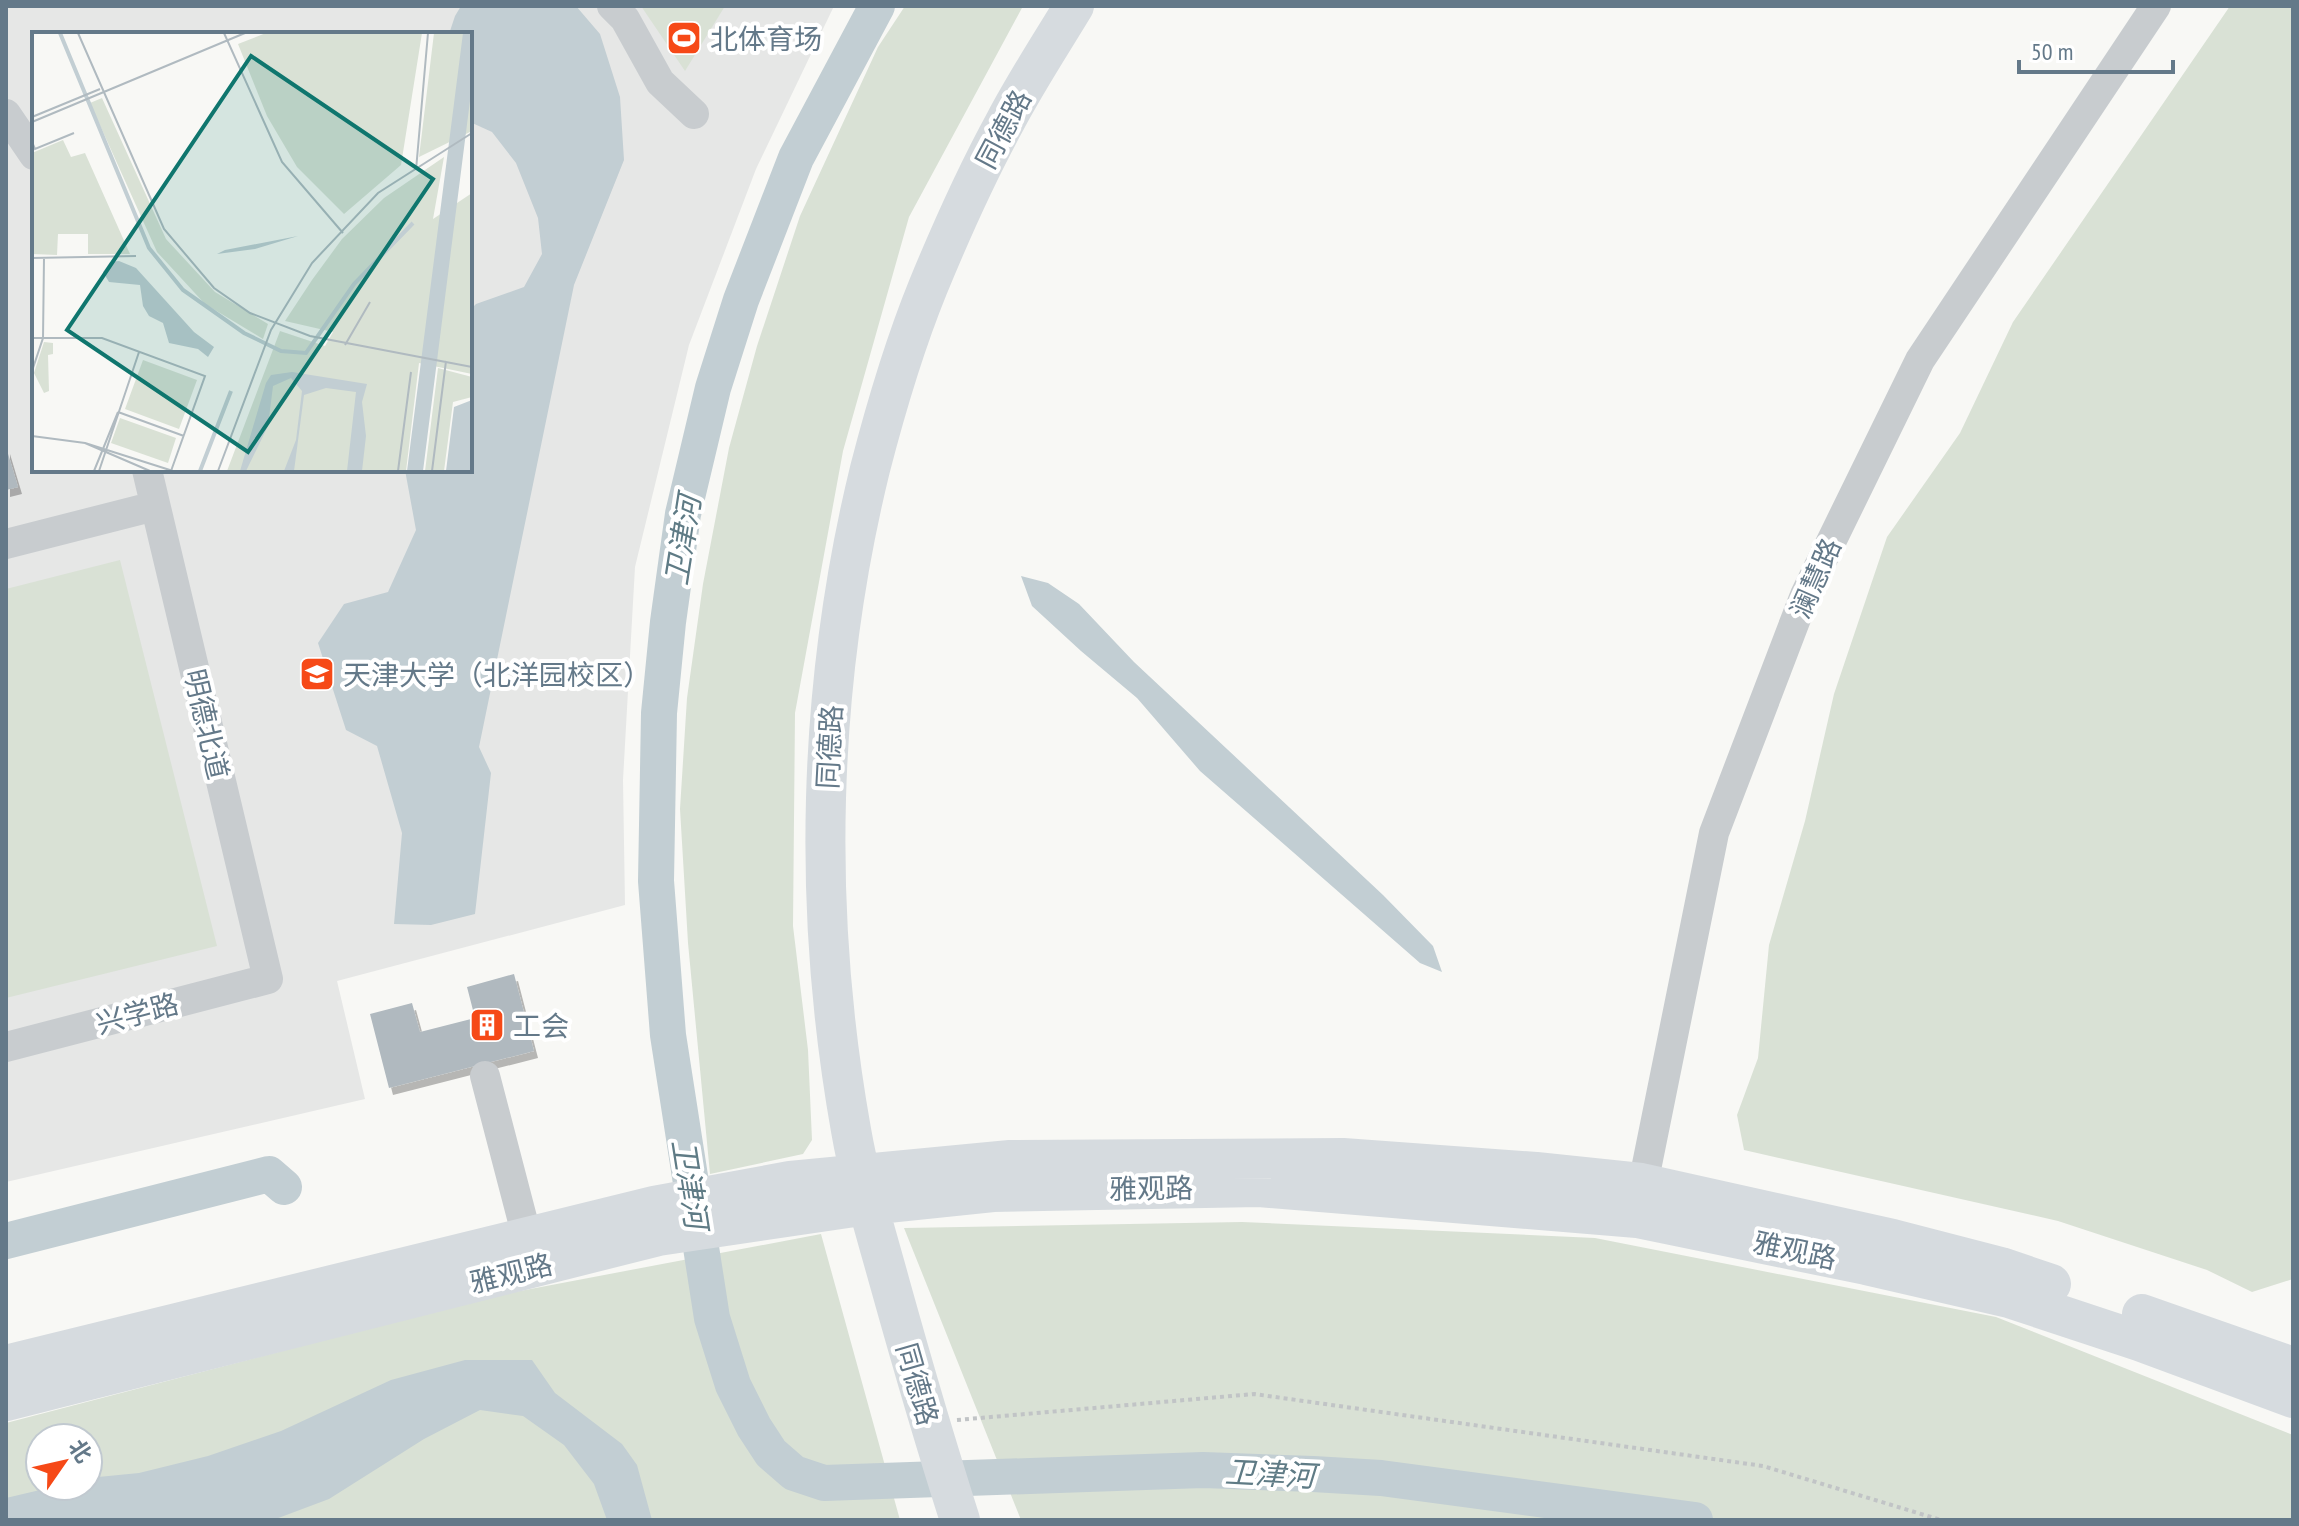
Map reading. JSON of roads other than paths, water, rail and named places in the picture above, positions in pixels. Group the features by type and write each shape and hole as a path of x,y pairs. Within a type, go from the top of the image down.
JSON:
{"main road":[{"name":"同德路","path":"938,1520 919,1425 852,1191 811,997 805,849 807,771 813,689 837,531 857,441 923,246 957,171 1048,6"},
{"name":"同德路","path":"852,1191 851,1133 829,957 826,768 831,693 856,526 901,360 927,290 969,193 1006,121 1074,6"},
{"name":"雅观路","path":"6,1365 527,1237 852,1191 1259,1187 1639,1200 1866,1265 2009,1298 2290,1383"},
{"name":"雅观路","path":"6,1401 656,1221"},
{"name":"同德路","path":"919,1425 960,1520"}],"street":[{"path":"612,6 625,19 660,82 694,114"},
{"name":"澜慧路","path":"1639,1200 1714,833 1805,595 1920,360 2156,6"},
{"path":"6,114 32,152"},
{"name":"明德北道","path":"147,472 268,979"},
{"path":"6,544 155,506"},
{"name":"兴学路","path":"6,1047 268,979"},
{"path":"485,1076 527,1237"}],"waterway":[{"name":"卫津河","path":"877,6 796,158 741,300 713,388 683,514 659,713 656,881 668,1035 712,1318 733,1385 754,1427 771,1453 794,1473 824,1483 1203,1470 1313,1474 1381,1478 1695,1520"},
{"path":"6,1241 269,1174 284,1187"}],"place":[{"name":"北体育场","path":"684,38"},
{"name":"天津大学（北洋园校区）","path":"317,674"},
{"name":"工会","path":"487,1025"}]}
